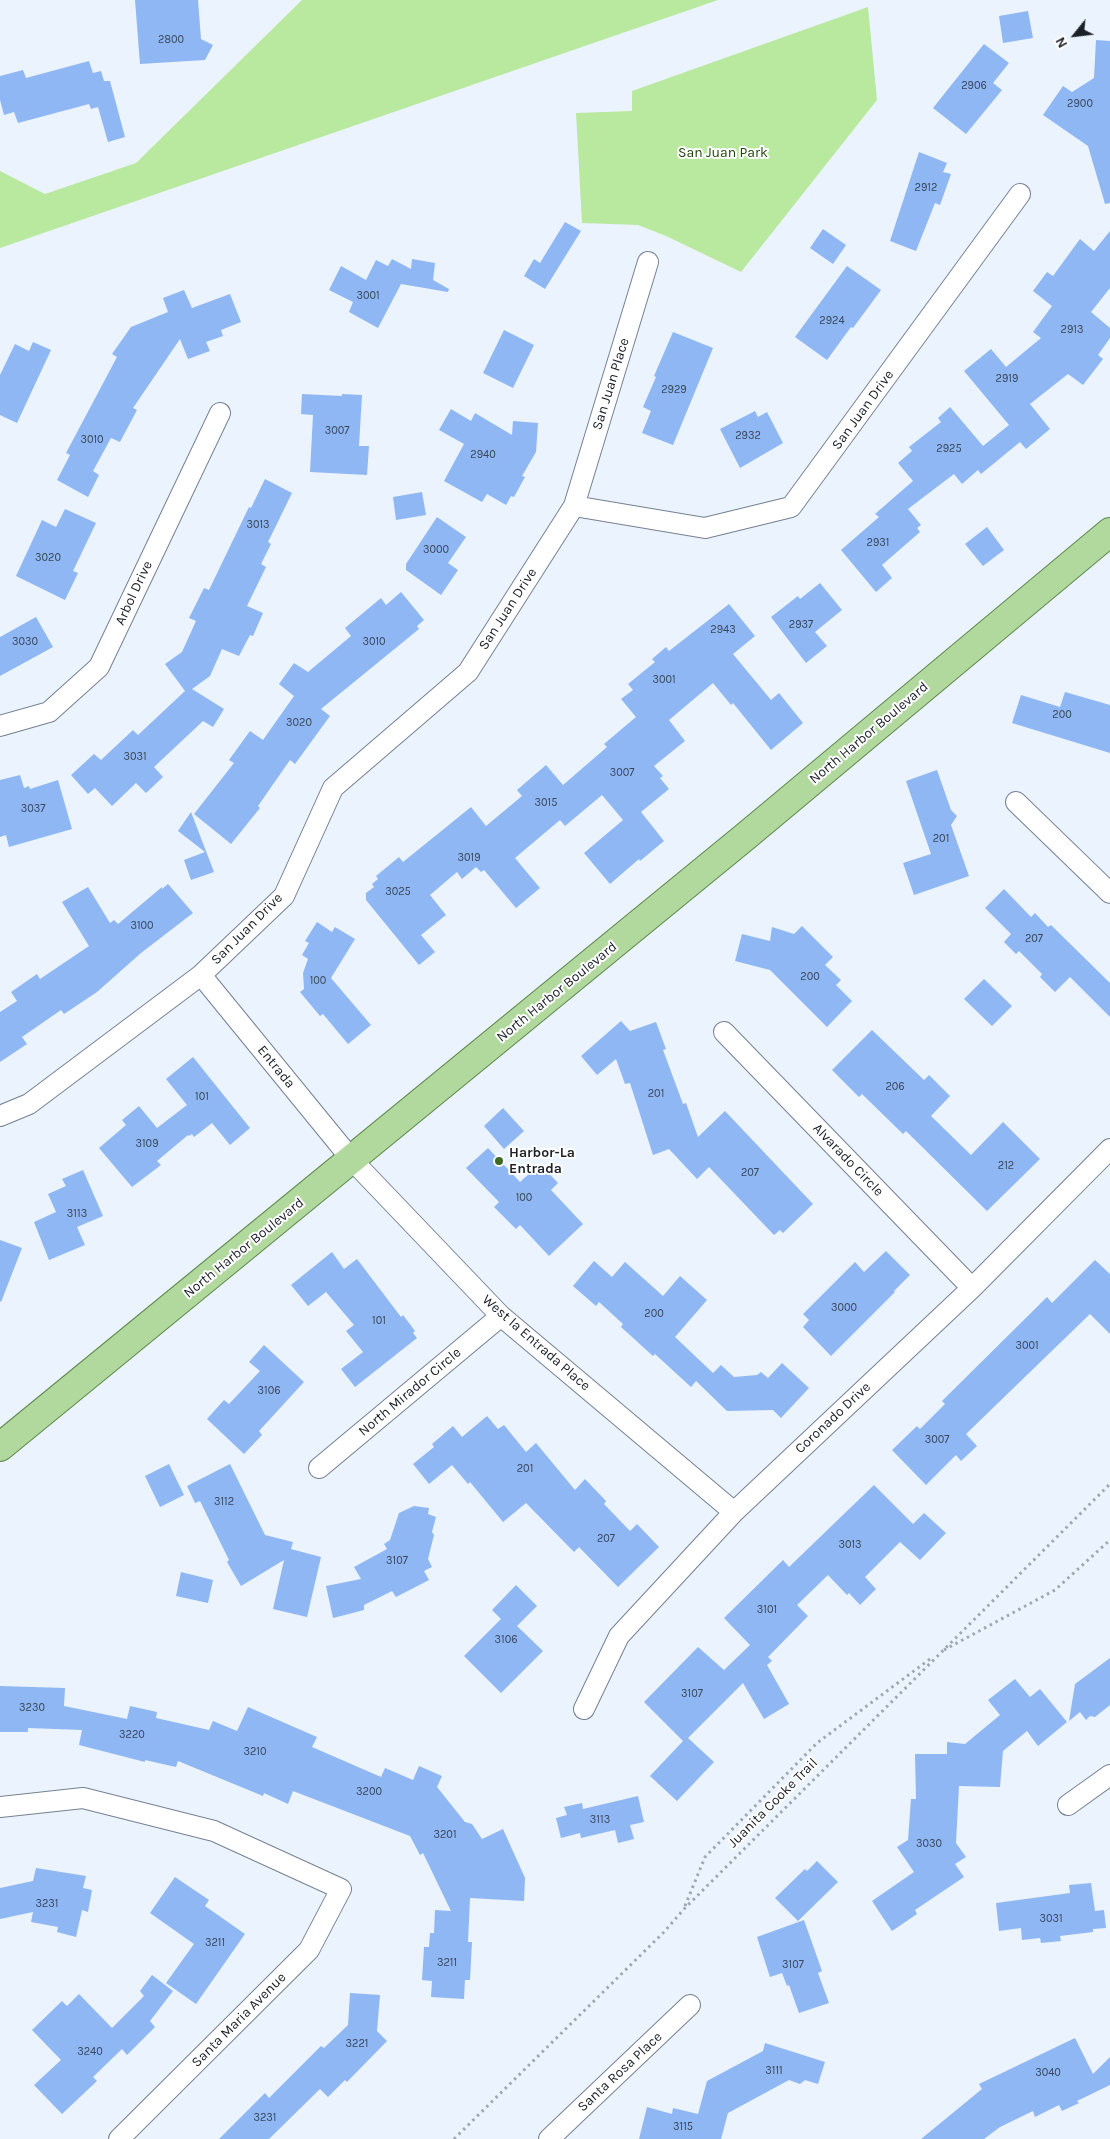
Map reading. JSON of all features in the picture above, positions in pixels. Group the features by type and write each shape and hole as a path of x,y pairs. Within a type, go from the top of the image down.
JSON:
{"main road":[{"name":"North Harbor Boulevard","path":"0,1447 761,823 1110,532"}],"street":[{"name":"San Juan Drive","path":"0,1116 29,1104 201,975 284,896 333,788 468,672 574,506 705,528 791,507 1020,194"},
{"name":"San Juan Place","path":"574,506 648,262"},
{"name":"Arbol Drive","path":"0,726 49,712 99,667 220,413"},
{"path":"1016,802 1110,893"},
{"name":"Entrada","path":"201,975 352,1160"},
{"name":"Alvarado Circle","path":"724,1032 972,1288"},
{"name":"Coronado Drive","path":"584,1709 619,1636 734,1512 972,1288 1110,1149"},
{"name":"West la Entrada Place","path":"352,1160 501,1316 734,1512"},
{"name":"North Mirador Circle","path":"320,1468 501,1316"},
{"path":"1068,1805 1110,1775"},
{"name":"Santa Maria Avenue","path":"0,1807 83,1798 214,1831 341,1889 309,1950 120,2139"},
{"name":"Santa Rosa Place","path":"549,2139 690,2005"}],"path":[{"name":"Juanita Cooke Trail","path":"454,2139 664,1932 684,1909 1110,1484"},
{"path":"684,1909 705,1857 817,1743 940,1652 1055,1590 1110,1540"}],"green space":[{"path":"302,0 718,0 0,248 0,171 45,194 136,163"},
{"name":"San Juan Park","path":"868,7 877,100 741,272 666,236 638,225 582,223 576,113 632,111 632,91"}],"building":[{"path":"135,0 198,0 201,39 213,45 205,60 140,64"},
{"path":"1028,11 1033,38 1003,43 999,16"},
{"path":"1096,40 1110,41 1110,203 1105,204 1088,146 1043,115 1063,86 1072,92 1094,78"},
{"path":"984,44 1009,63 993,83 1002,90 966,134 933,108"},
{"path":"89,61 93,73 101,71 104,81 110,81 125,137 108,142 98,107 91,109 89,104 18,123 14,112 4,115 0,100 0,76 23,70 26,78"},
{"path":"919,152 947,163 943,172 951,174 940,205 935,203 916,251 890,241"},
{"path":"565,222 581,231 545,289 524,276 534,259 540,263"},
{"path":"823,229 846,245 833,264 810,248"},
{"path":"1110,231 1110,288 1091,312 1110,328 1110,338 1098,355 1103,359 1083,385 1068,374 1030,404 1050,429 1026,449 1020,442 981,474 978,470 962,484 954,474 908,509 921,525 917,528 920,532 882,565 892,578 876,592 841,550 879,517 875,514 913,481 898,463 912,451 909,447 941,422 938,418 950,407 983,446 1009,425 964,371 991,349 1006,367 1041,338 1033,332 1052,306 1033,291 1047,272 1053,276 1080,239 1094,251"},
{"path":"392,259 411,269 412,259 435,263 433,280 449,289 448,292 401,284 378,328 349,312 353,302 329,290 341,266 366,280 376,260 388,266"},
{"path":"847,266 881,290 827,360 795,337"},
{"path":"184,290 192,308 230,294 241,322 221,330 223,336 206,342 210,351 188,359 180,339 133,408 137,410 120,442 111,438 93,471 99,475 88,497 57,480 70,455 66,453 117,357 112,354 131,327 168,312 163,298"},
{"path":"504,330 534,345 513,388 483,373"},
{"path":"673,332 713,348 673,445 642,433 651,411 643,407"},
{"path":"33,342 51,350 17,423 0,415 0,375 15,344 29,351"},
{"path":"302,394 362,395 359,446 369,446 367,475 310,472 313,415 301,414"},
{"path":"451,409 471,421 475,413 512,435 513,421 538,423 536,452 522,476 525,477 514,497 511,496 506,505 487,494 482,502 444,481 464,444 439,430"},
{"path":"755,411 758,417 767,412 783,443 740,468 720,429"},
{"path":"265,479 292,493 268,542 271,544 261,564 266,567 247,606 263,613 253,636 250,635 239,656 222,649 210,676 192,689 224,709 213,727 203,721 154,767 163,777 146,793 136,783 112,806 95,788 88,794 71,775 94,754 101,760 133,730 138,735 185,691 165,664 182,652 196,621 189,618 204,588 209,590 249,507 251,508"},
{"path":"422,492 426,515 396,520 393,497"},
{"path":"65,509 96,523 73,571 78,573 65,600 16,576 42,520 56,527"},
{"path":"437,517 466,537 448,563 458,570 441,595 406,570 406,564"},
{"path":"987,527 1004,550 983,566 965,544"},
{"path":"820,583 842,610 815,632 827,646 806,663 771,617 798,596 800,599"},
{"path":"401,592 424,620 417,626 419,629 321,709 330,716 295,764 290,760 258,806 260,808 231,844 194,814 234,763 229,760 250,731 263,740 294,696 279,684 294,663 308,672 351,636 345,628 381,598 386,605"},
{"path":"729,604 755,636 733,654 771,700 779,693 803,723 771,750 733,703 731,705 713,683 669,720 685,741 654,766 663,776 660,778 669,789 641,812 664,841 610,884 584,853 623,820 602,795 565,826 560,820 515,858 540,888 516,908 484,870 481,872 476,867 462,879 457,872 430,895 446,915 421,935 435,952 419,965 366,900 366,893 374,887 372,884 378,879 376,876 399,857 403,862 471,807 486,826 522,796 517,790 546,765 563,785 607,747 604,744 636,717 621,699 633,690 628,684 655,662 652,659 666,647 669,651"},
{"path":"36,617 53,647 0,676 0,637"},
{"path":"1065,692 1110,705 1110,753 1012,723 1021,695 1060,707"},
{"path":"937,770 951,810 957,816 951,825 969,876 914,895 903,863 931,854 906,781"},
{"path":"20,775 24,788 29,786 30,789 58,780 72,829 9,847 6,835 0,837 0,780"},
{"path":"191,812 214,872 191,880 184,860 205,852 178,831"},
{"path":"168,884 193,913 141,953 97,992 64,1014 61,1010 22,1037 27,1044 0,1062 0,1012 17,1001 11,992 37,974 40,979 89,946 62,902 88,887 110,923 114,920 118,924"},
{"path":"1004,889 1031,917 1035,913 1048,927 1051,925 1110,983 1110,1017 1070,977 1055,992 1040,977 1042,974 1019,951 1016,954 1004,942 1011,934 985,908"},
{"path":"317,922 332,932 335,927 355,939 331,978 371,1025 348,1044 323,1014 320,1016 300,992 304,989 303,973 308,959 302,955 309,943 305,941"},
{"path":"802,926 833,957 825,965 841,980 836,985 852,1001 827,1027 770,970 735,961 742,934 770,941 772,927 794,934"},
{"path":"984,979 1012,1006 992,1026 964,999"},
{"path":"621,1021 630,1031 656,1022 666,1049 663,1050 683,1104 686,1103 698,1137 725,1111 813,1204 783,1233 780,1230 774,1235 709,1167 697,1179 669,1149 653,1155 630,1083 625,1084 616,1059 597,1075 581,1056"},
{"path":"872,1030 924,1080 929,1075 950,1096 931,1116 971,1155 1003,1122 1040,1159 987,1211 906,1131 903,1134 862,1094 859,1097 832,1070"},
{"path":"193,1057 250,1128 230,1145 212,1123 194,1137 192,1134 188,1135 157,1161 161,1165 132,1187 99,1148 126,1125 122,1120 139,1106 157,1128 187,1105 166,1079"},
{"path":"503,1108 524,1131 504,1149 484,1126"},
{"path":"488,1148 520,1182 540,1164 558,1183 551,1190 583,1224 549,1256 520,1225 516,1229 494,1207 499,1202 466,1168"},
{"path":"83,1170 103,1216 77,1227 85,1245 49,1260 34,1222 56,1212 48,1194 66,1186 62,1179"},
{"path":"0,1240 22,1248 1,1302 0,1301"},
{"path":"886,1251 910,1275 831,1356 803,1327 809,1320 803,1314 855,1262 864,1272"},
{"path":"332,1252 344,1269 357,1259 401,1317 403,1315 415,1331 413,1333 417,1338 355,1387 341,1369 363,1352 346,1331 354,1325 326,1292 308,1306 291,1285"},
{"path":"1095,1260 1110,1274 1110,1334 1090,1314 966,1434 977,1446 961,1461 956,1455 926,1485 892,1450 917,1426 920,1429 945,1404 942,1401 1047,1297 1052,1303"},
{"path":"594,1261 612,1277 625,1262 663,1296 680,1276 707,1300 675,1337 713,1373 721,1365 734,1377 757,1375 761,1372 768,1378 782,1363 809,1388 781,1418 773,1410 727,1411 696,1381 691,1387 655,1354 653,1356 621,1327 623,1324 599,1302 596,1306 573,1286"},
{"path":"264,1345 304,1382 259,1431 262,1435 244,1454 207,1419 224,1400 229,1404 260,1371 249,1362"},
{"path":"487,1416 498,1429 504,1425 526,1452 536,1443 575,1490 585,1479 606,1501 604,1504 630,1531 637,1524 659,1547 618,1587 579,1547 574,1552 526,1503 503,1522 470,1482 468,1484 452,1465 429,1484 413,1464 434,1447 432,1444 453,1426 462,1437"},
{"path":"169,1464 184,1495 160,1507 145,1476"},
{"path":"230,1464 265,1535 293,1542 291,1549 321,1557 307,1617 273,1609 284,1560 241,1586 227,1562 229,1560 200,1501 195,1503 187,1486"},
{"path":"874,1485 913,1524 924,1513 946,1533 920,1560 900,1542 865,1577 876,1589 860,1605 849,1593 847,1595 828,1575 797,1605 808,1616 768,1657 772,1661 767,1665 789,1704 764,1719 743,1683 688,1738 714,1762 677,1801 650,1776 683,1741 644,1702 698,1647 724,1670 750,1645 724,1618 783,1560 789,1567"},
{"path":"414,1506 429,1508 428,1514 436,1517 428,1559 432,1567 424,1571 429,1580 396,1597 392,1591 364,1605 364,1610 333,1618 326,1586 361,1579 354,1567 387,1549 384,1544 390,1540 399,1513"},
{"path":"181,1572 213,1580 208,1603 176,1596"},
{"path":"516,1585 537,1606 517,1626 543,1651 501,1693 464,1656 501,1619 492,1610"},
{"path":"1110,1658 1110,1705 1095,1717 1090,1716 1086,1720 1080,1712 1069,1721 1075,1684"},
{"path":"1015,1679 1030,1697 1040,1689 1067,1722 1038,1746 1027,1731 1003,1751 1000,1787 959,1786 956,1843 966,1857 955,1864 964,1877 915,1910 917,1914 892,1931 872,1901 914,1872 897,1847 908,1840 911,1799 916,1799 915,1754 947,1754 947,1742 965,1744 1000,1715 988,1700"},
{"path":"0,1686 65,1688 64,1706 127,1719 130,1706 157,1712 156,1718 209,1730 213,1721 237,1731 248,1707 317,1737 312,1747 381,1777 385,1768 413,1780 419,1766 442,1776 437,1787 465,1822 472,1824 482,1839 503,1829 525,1878 524,1901 470,1898 468,1942 472,1942 470,1980 465,1980 464,1999 431,1997 432,1981 422,1980 424,1947 429,1947 430,1933 434,1933 435,1910 451,1911 423,1853 420,1855 410,1836 293,1791 288,1804 264,1793 263,1796 178,1761 176,1767 145,1760 145,1762 79,1745 82,1730 28,1728 28,1732 0,1732"},
{"path":"638,1796 644,1822 630,1825 634,1839 618,1843 615,1830 581,1838 580,1833 561,1838 556,1818 567,1815 564,1807 582,1803 583,1809"},
{"path":"817,1861 838,1882 798,1921 775,1898 805,1869 807,1871"},
{"path":"36,1868 86,1876 83,1888 92,1890 88,1912 82,1910 76,1937 57,1932 58,1927 31,1922 33,1912 0,1919 0,1888 33,1881"},
{"path":"175,1877 209,1900 205,1906 245,1934 196,2004 166,1983 194,1944 150,1913"},
{"path":"1091,1883 1095,1911 1104,1910 1106,1928 1093,1929 1093,1932 1060,1936 1061,1941 1041,1943 1040,1938 1022,1940 1021,1928 999,1931 996,1903 1070,1893 1069,1885"},
{"path":"804,1920 822,1971 818,1973 829,2003 799,2013 789,1985 787,1986 782,1973 770,1977 757,1937"},
{"path":"152,1975 173,1991 150,2021 155,2027 127,2055 122,2049 93,2077 97,2081 62,2114 34,2085 61,2060 32,2030 62,2001 67,2006 79,1994 112,2028 144,1996 140,1991"},
{"path":"350,1993 380,1995 377,2031 387,2041 347,2082 345,2080 328,2097 320,2089 269,2139 219,2139 265,2093 269,2098 321,2046 324,2048 348,2025"},
{"path":"1075,2038 1093,2074 1110,2057 1110,2085 1077,2101 1079,2103 1062,2111 1059,2105 1035,2117 1033,2111 1000,2127 984,2139 921,2139 982,2089 979,2084"},
{"path":"765,2043 825,2062 818,2084 805,2080 800,2084 789,2080 728,2113 721,2139 639,2139 647,2107 672,2114 673,2108 698,2114 707,2081 763,2051"}],"place":[{"name":"Harbor-La Entrada","path":"499,1161"}]}
